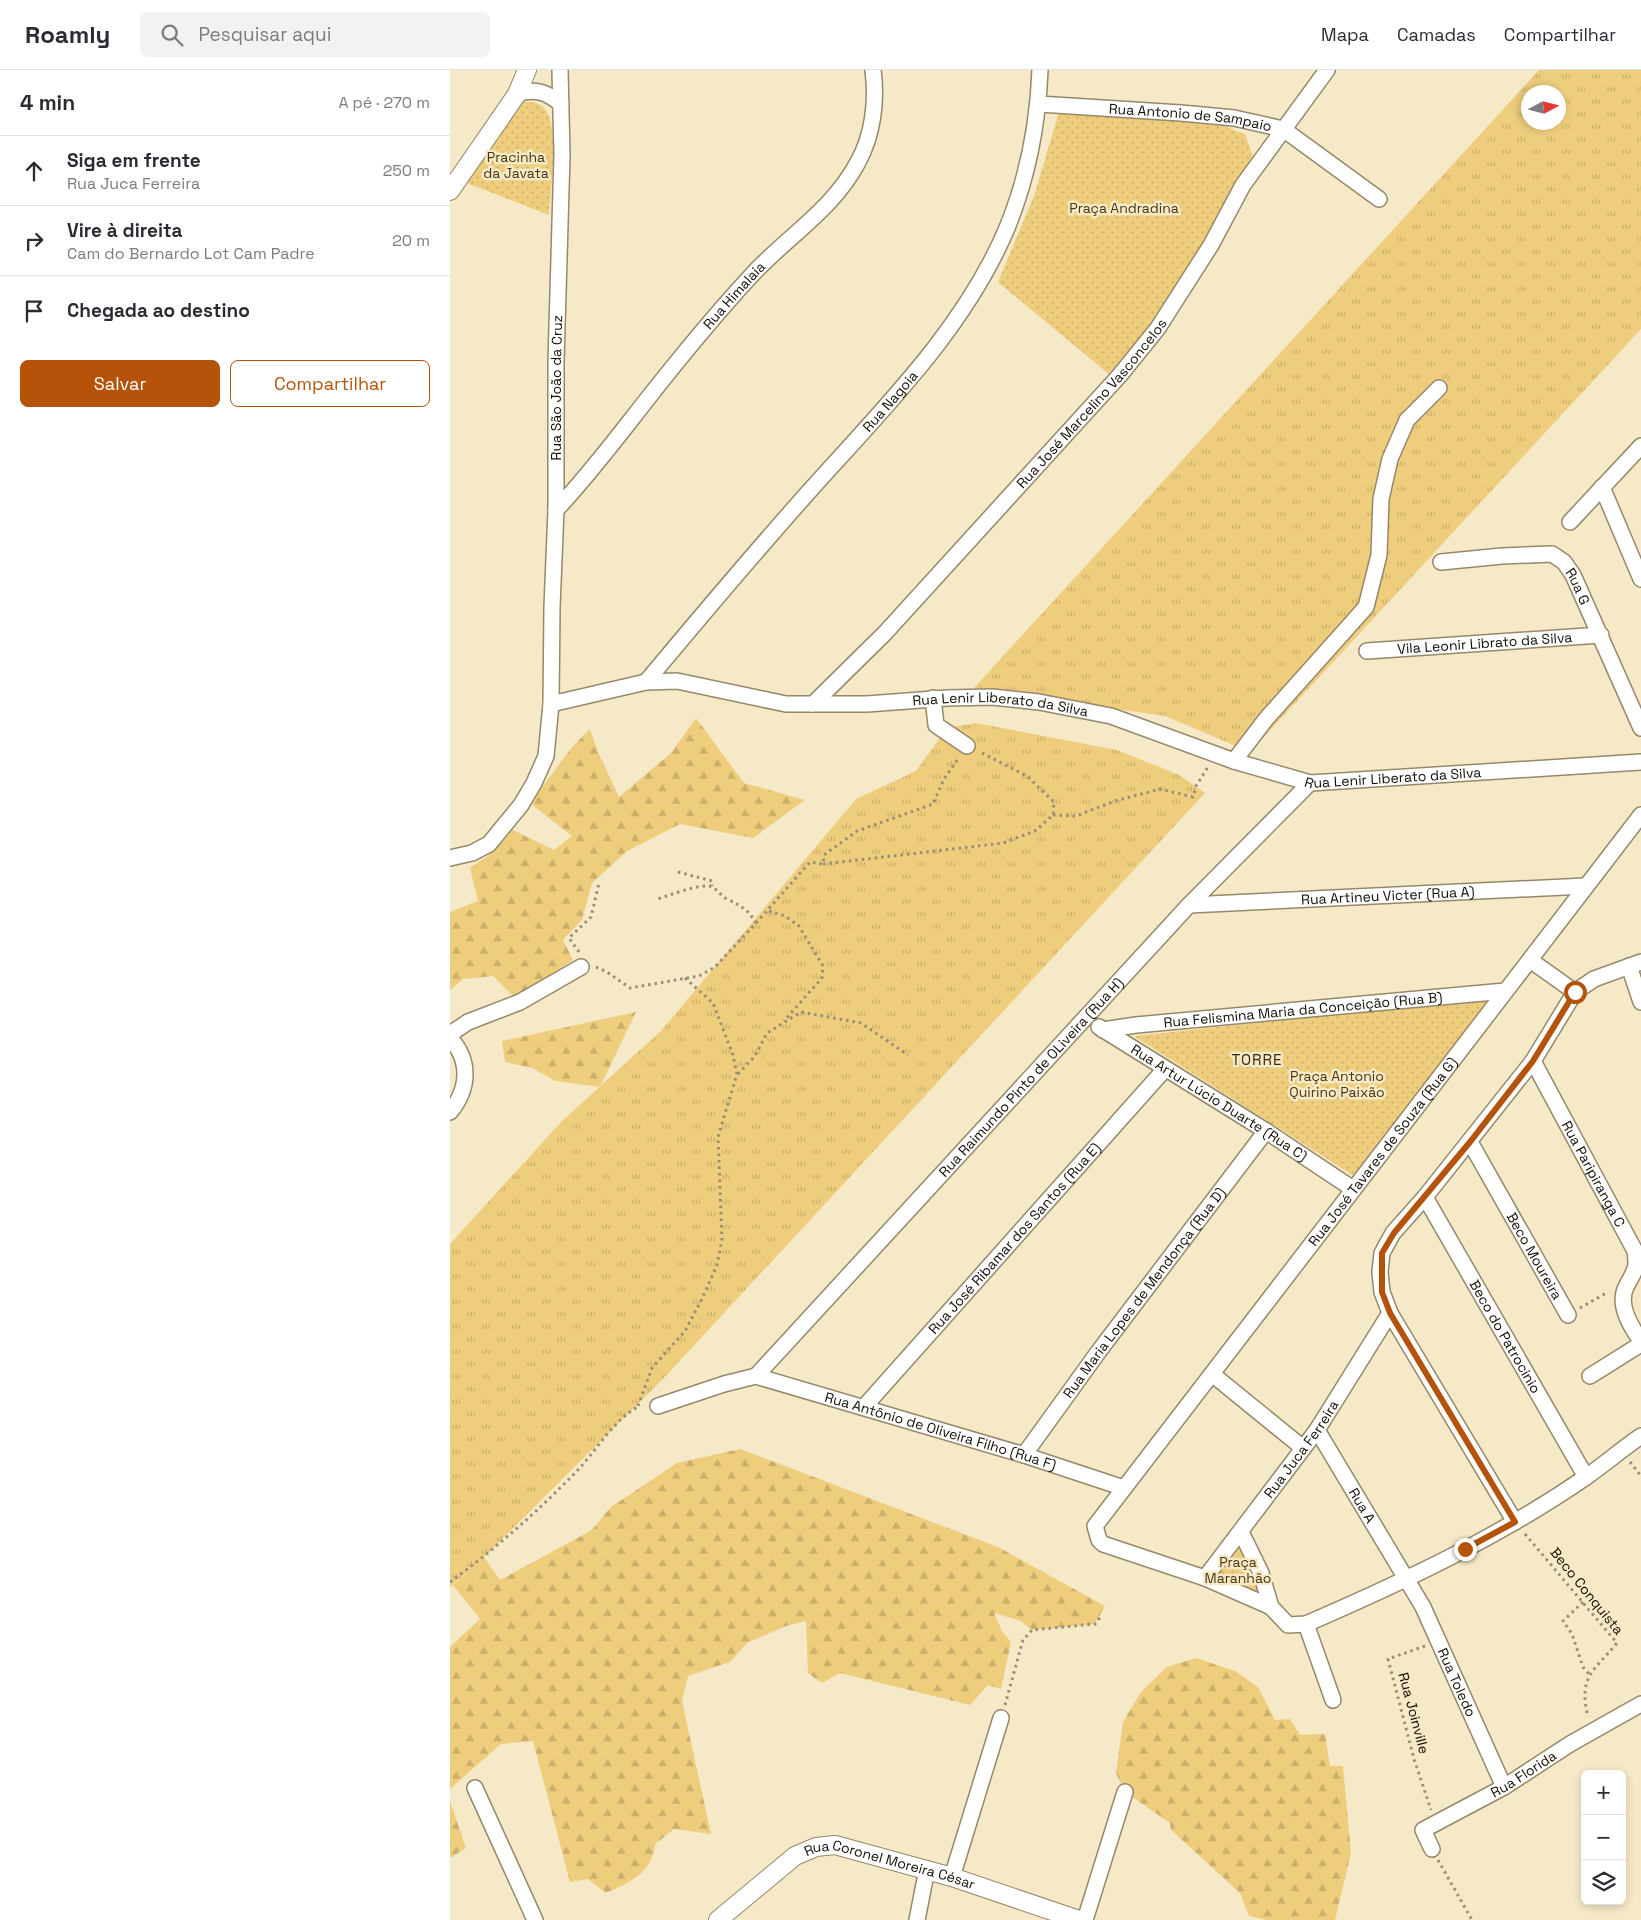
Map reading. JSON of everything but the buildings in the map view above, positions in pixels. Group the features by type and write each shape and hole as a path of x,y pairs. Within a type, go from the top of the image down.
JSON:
{"street":[{"path":"450,191 516,94 527,70"},
{"name":"Rua São João da Cruz","path":"551,704 556,510 556,360 562,155 560,70"},
{"name":"Rua Himalaia","path":"556,510 583,482 646,401 751,276 834,197 857,164 871,132 874,98 873,70"},
{"name":"Rua Nagoia","path":"646,682 747,562 906,383 960,312 990,264 1007,227 1030,147 1038,104 1040,70"},
{"name":"Rua José Marcelino Vasconcelos","path":"813,704 885,634 1126,368 1158,328 1191,279 1243,185 1327,70"},
{"path":"516,94 527,91 539,91 550,95 561,104"},
{"name":"Rua Antonio de Sampaio","path":"1038,104 1190,113 1234,118 1283,129 1379,199"},
{"path":"1234,761 1266,719 1366,607 1379,555 1381,499 1390,459 1407,420 1439,388"},
{"path":"1570,522 1641,446"},
{"path":"1602,487 1641,579"},
{"name":"Rua G","path":"1441,562 1502,556 1552,554 1564,562 1573,575 1601,635 1641,728"},
{"name":"Vila Leonir Librato da Silva","path":"1367,651 1601,635"},
{"name":"Rua Lenir Liberato da Silva","path":"551,704 646,682 677,681 706,685 761,700 813,704 867,704 933,698 992,697 1039,702 1111,716 1234,761 1310,783 1641,762"},
{"path":"933,698 936,725 965,745"},
{"path":"450,858 472,853 489,844 520,805 534,783 546,756 551,704"},
{"name":"Rua Raimundo Pinto de OLiveira (Rua H)","path":"756,1376 1189,905 1310,783"},
{"name":"Rua José Tavares de Souza (Rua G)","path":"1205,1578 1109,1546 1099,1540 1095,1526 1641,815"},
{"name":"Rua Artineu Victer (Rua A)","path":"1189,905 1585,886"},
{"path":"1530,960 1575,992"},
{"path":"1515,1522 1390,1313 1382,1292 1382,1253 1394,1233 1470,1142 1533,1061 1575,992 1594,979 1635,964 1641,1002"},
{"path":"450,1112 463,1090 466,1073 464,1060 450,1036 475,1019 520,1002 584,965"},
{"name":"Rua Felismina Maria da Conceição (Rua B)","path":"1103,1030 1146,1024 1505,991"},
{"name":"Rua Artur Lúcio Duarte (Rua C)","path":"1085,1018 1266,1131 1353,1189"},
{"name":"Rua Paripiranga C","path":"1533,1061 1635,1251 1637,1265 1625,1288 1624,1307 1628,1319 1641,1343"},
{"name":"Rua José Ribamar dos Santos (Rua E)","path":"864,1407 1166,1069"},
{"name":"Rua Maria Lopes de Mendonça (Rua D)","path":"1024,1455 1099,1351 1266,1131"},
{"name":"Beco Moureira","path":"1470,1142 1568,1315"},
{"name":"Beco do Patrocinio","path":"1425,1197 1586,1477"},
{"name":"Rua Juca Ferreira","path":"1205,1578 1317,1430 1390,1313"},
{"path":"1590,1376 1641,1343"},
{"path":"1212,1374 1303,1448"},
{"path":"658,1406 724,1384 756,1376"},
{"name":"Rua Antônio de Oliveira Filho (Rua F)","path":"756,1376 1024,1455 1124,1488"},
{"name":"Rua A","path":"1317,1430 1408,1580"},
{"path":"1205,1578 1276,1613 1288,1625 1306,1624 1408,1580 1515,1522 1586,1477 1641,1436"},
{"path":"1241,1532 1262,1573 1276,1613"},
{"name":"Rua Toledo","path":"1408,1580 1440,1641 1504,1787"},
{"path":"1306,1624 1333,1700"},
{"name":"Rua Florida","path":"1436,1825 1504,1787 1641,1704"},
{"path":"952,1877 1001,1718"},
{"path":"475,1788 535,1920"},
{"path":"1085,1920 1125,1792"},
{"path":"1432,1849 1423,1830 1436,1825"},
{"name":"Rua Coronel Moreira César","path":"718,1920 795,1856 816,1847 836,1844 927,1869 1079,1920"},
{"path":"917,1920 927,1869"}],"path":[{"path":"599,883 591,918 569,938 584,965 607,972 630,988 699,976 715,967 769,911 775,901 810,862 823,864 1003,843 1035,831 1053,815 1054,802 1028,776 965,745 957,762 944,779 933,804 858,831 824,855 823,864"},
{"path":"1053,815 1076,816 1115,801 1160,789 1193,797 1196,786 1216,754"},
{"path":"678,872 712,881 712,886 725,898 742,905 750,912 756,923"},
{"path":"657,899 702,886 712,886"},
{"path":"769,911 785,916 799,926 823,966 822,978 780,1025"},
{"path":"685,978 713,1003 733,1055 737,1074"},
{"path":"450,1582 538,1509 575,1473 623,1418 638,1406 652,1368 684,1330 701,1301 717,1265 722,1240 718,1137 737,1074 754,1056 767,1033 801,1012 861,1023 908,1055"},
{"name":"Beco Moureira","path":"1568,1315 1612,1290 1625,1288"},
{"path":"638,1406 658,1406"},
{"name":"Beco Conquista","path":"1515,1522 1617,1643 1588,1674"},
{"path":"1583,1602 1563,1621 1572,1634 1583,1667 1588,1674 1584,1702 1589,1719 1596,1730"},
{"path":"1001,1718 1023,1640 1032,1630 1095,1624 1102,1615"},
{"name":"Rua Joinville","path":"1436,1825 1414,1759 1388,1659 1440,1641"},
{"path":"1432,1849 1472,1920"}],"green space":[{"path":"1539,70 1641,70 1641,329 1250,752 1165,716 974,688 1521,90 1521,130 1566,130 1566,85 1525,85"},
{"name":"Pracinha da Javata","path":"521,102 541,105 548,115 552,127 553,158 549,215 464,182"},
{"name":"Praça Andradina","path":"1060,109 1223,126 1245,134 1252,154 1251,166 1144,340 1111,376 998,282 1034,196"},
{"path":"696,718 744,783 805,800 753,838 680,824 627,851 592,883 582,920 563,940 573,960 515,998 493,976 463,979 450,990 450,912 478,901 470,868 489,855 511,829 554,850 572,836 530,803 573,746 590,729 598,752 619,797 671,753"},
{"path":"976,723 1117,750 1179,775 1205,793 662,1380 484,1557 450,1587 450,1244 561,1122 661,1031 856,799 916,771 947,728"},
{"name":"Praça Antonio Quirino Paixão","path":"1491,998 1354,1176 1134,1036"},
{"path":"636,1012 600,1087 556,1081 532,1068 505,1062 502,1041"},
{"path":"740,1449 998,1547 1105,1606 1095,1624 1032,1630 1021,1621 994,1613 1002,1631 1011,1642 1001,1689 988,1685 970,1705 840,1673 822,1683 808,1673 806,1621 786,1626 747,1643 730,1662 688,1676 682,1701 711,1834 674,1829 655,1844 650,1862 639,1875 624,1885 606,1893 588,1879 570,1882 533,1741 501,1744 450,1789 450,1647 480,1619 453,1585 484,1557 500,1580 592,1530 611,1507 677,1463"},
{"name":"Praça Maranhão","path":"1241,1532 1271,1607 1205,1578"},
{"path":"1196,1658 1235,1671 1258,1687 1275,1720 1290,1719 1300,1735 1325,1734 1330,1766 1343,1766 1351,1853 1335,1920 1266,1920 1249,1916 1240,1893 1171,1830 1170,1823 1125,1792 1116,1773 1123,1722 1141,1692 1167,1667"},
{"path":"450,1801 466,1848 450,1858"}],"district":[{"name":"TORRE","path":"1257,1059"}],"route":[{"path":"1465,1549 1515,1522 1390,1313 1382,1292 1380,1272 1382,1253 1394,1233 1470,1142 1533,1061 1575,992"}]}
